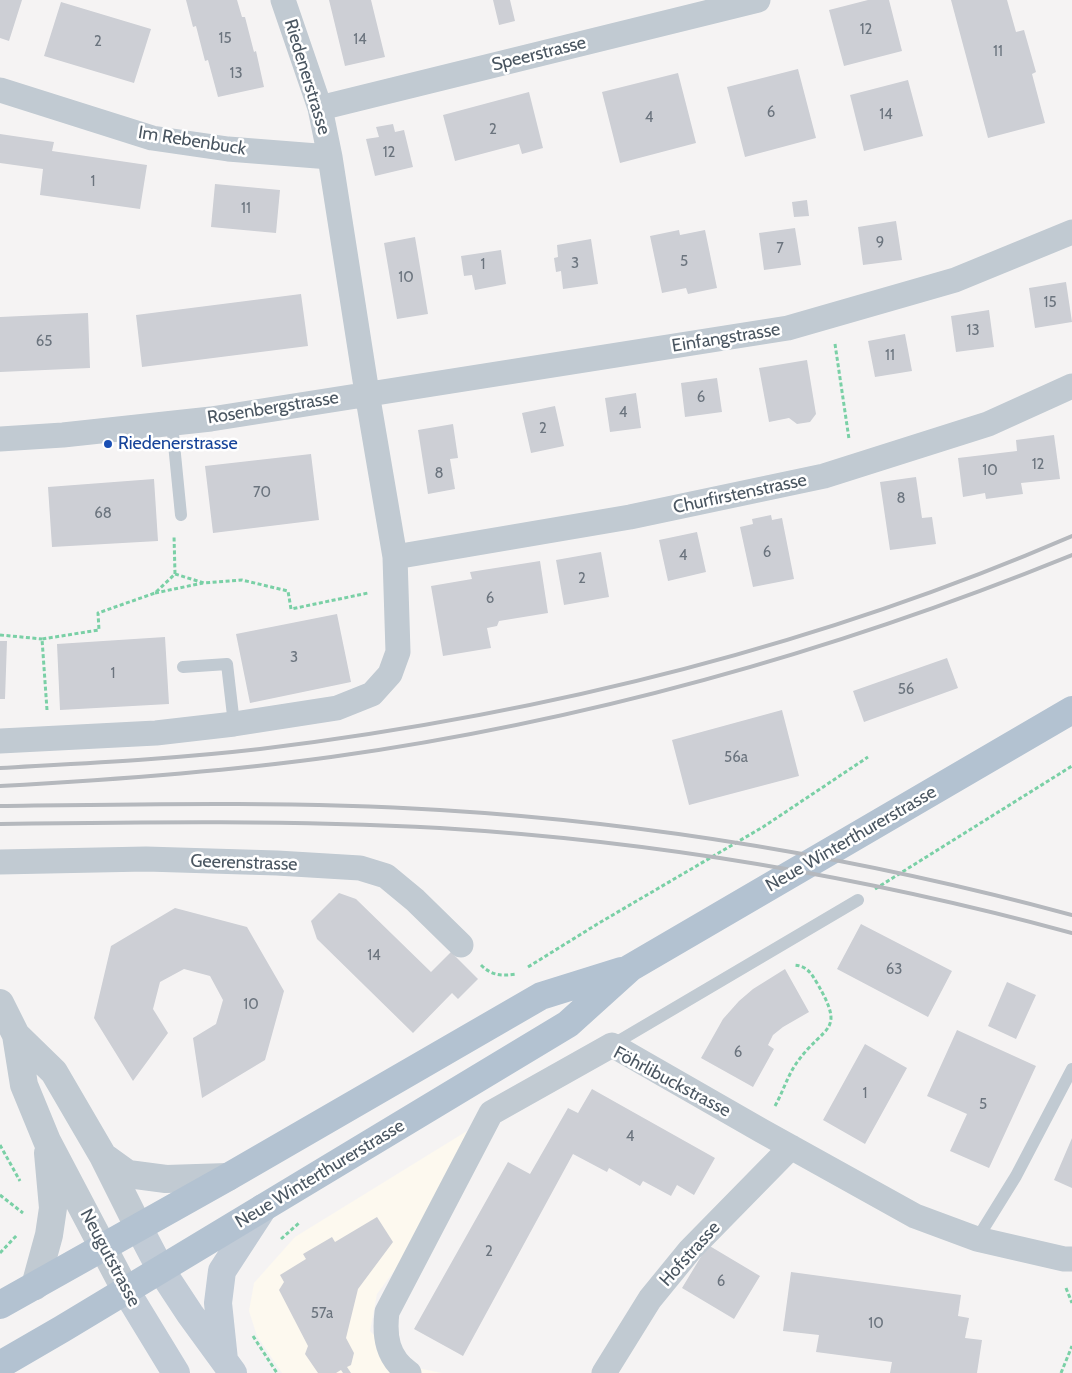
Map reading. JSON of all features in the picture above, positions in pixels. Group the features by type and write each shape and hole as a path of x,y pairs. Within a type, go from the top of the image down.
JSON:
{"main road":[{"name":"Neue Winterthurerstrasse","path":"0,1365 568,1024 630,968 1072,710"},
{"name":"Neue Winterthurerstrasse","path":"0,1305 228,1177 541,996 630,968"},
{"name":"Neugutstrasse","path":"228,1367 218,1303 222,1271 263,1208"},
{"name":"Neugutstrasse","path":"138,1228 161,1270 228,1367"},
{"name":"Neugutstrasse","path":"126,1291 176,1373"}],"street":[{"name":"Riedenerstrasse","path":"0,741 156,733 234,724 337,708 372,694 390,674 398,652 395,557 330,157 320,108 283,0"},
{"name":"Speerstrasse","path":"320,108 758,0"},
{"name":"Im Rebenbuck","path":"0,90 152,138 228,149 330,157"},
{"name":"Einfangstrasse","path":"367,393 788,328 955,280 1072,232"},
{"name":"Churfirstenstrasse","path":"395,557 630,518 824,476 988,424 1072,386"},
{"name":"Rosenbergstrasse","path":"0,440 63,436 172,424 367,393"},
{"name":"Geerenstrasse","path":"0,862 146,859 277,863 360,868 386,876 415,900 461,945"},
{"name":"Neugutstrasse","path":"0,1003 16,1035 24,1085 47,1141 126,1291"},
{"name":"Neugutstrasse","path":"16,1035 54,1072 103,1156 138,1228"},
{"name":"Föhrlibuckstrasse","path":"409,1373 403,1369 390,1351 385,1330 387,1312 491,1113 612,1045 915,1216 977,1239 1064,1259 1072,1259"},
{"name":"Neugutstrasse","path":"35,1286 49,1235 53,1208 47,1141"},
{"name":"Hofstrasse","path":"604,1373 650,1299 690,1250 791,1147"},
{"name":"Neugutstrasse","path":"103,1156 128,1174 166,1178 228,1177"}],"lane":[{"path":"172,424 181,515"},
{"path":"183,667 227,664 234,724"},
{"path":"612,1045 858,900"},
{"path":"977,1239 1016,1176 1072,1069"}],"path":[{"path":"835,338 847,433 856,466"},
{"path":"156,593 175,574 174,529"},
{"path":"175,574 204,583"},
{"path":"0,635 42,639 99,630 98,613 156,593 204,583 242,580 288,591 291,609 370,593"},
{"path":"42,639 47,711"},
{"path":"526,968 763,827 868,757"},
{"path":"858,900 1072,766"},
{"path":"461,945 487,971 503,976 518,973"},
{"path":"762,1131 797,1062 810,1046 825,1034 832,1021 831,1010 812,974 804,966 792,964"},
{"path":"0,1145 20,1182"},
{"path":"0,1195 30,1219"},
{"path":"22,1220 24,1205"},
{"path":"279,1240 299,1223"},
{"path":"0,1253 20,1232"},
{"path":"250,1328 253,1336 277,1373"},
{"path":"1061,1373 1072,1346"}],"shaded area":[{"path":"467,1131 420,1236 377,1294 370,1331 403,1365 442,1373 282,1373 257,1336 249,1311 254,1283 295,1237"}],"building":[{"path":"0,0 22,0 9,41 0,38"},
{"path":"186,0 237,0 242,17 245,17 254,52 256,51 264,87 218,97 208,60 205,61 196,26 193,27"},
{"path":"329,0 371,0 385,57 345,66"},
{"path":"493,0 510,0 515,21 499,25"},
{"path":"868,0 889,0 902,51 844,66 829,10"},
{"path":"951,0 1007,0 1016,32 1024,30 1036,72 1032,74 1045,123 988,138"},
{"path":"61,2 151,29 134,83 44,56"},
{"path":"798,69 816,138 745,157 727,87"},
{"path":"678,73 696,143 620,163 602,92"},
{"path":"908,80 923,136 864,151 850,95"},
{"path":"529,92 543,148 522,154 519,144 455,161 443,115"},
{"path":"393,124 395,132 404,130 413,167 375,176 366,139 379,137 376,127"},
{"path":"0,134 54,142 52,151 147,165 140,209 40,195 43,169 0,163"},
{"path":"215,184 280,190 276,233 211,227"},
{"path":"807,200 809,216 794,217 792,202"},
{"path":"896,221 902,260 863,265 858,227"},
{"path":"795,228 801,265 764,270 759,233"},
{"path":"679,230 680,235 705,230 717,288 688,294 686,288 662,293 650,236"},
{"path":"415,237 428,314 397,319 384,243"},
{"path":"591,239 598,284 563,289 561,271 556,272 554,258 558,257 557,245"},
{"path":"501,250 506,284 475,290 472,275 464,276 461,256"},
{"path":"1066,282 1072,322 1035,328 1029,288"},
{"path":"301,294 308,346 142,367 136,315"},
{"path":"989,310 994,347 956,352 951,316"},
{"path":"88,313 90,368 0,372 0,317"},
{"path":"905,334 912,371 875,377 868,341"},
{"path":"807,360 816,414 810,422 797,424 789,418 769,422 759,368"},
{"path":"717,378 722,412 685,417 681,383"},
{"path":"636,393 641,428 610,432 605,398"},
{"path":"555,406 564,446 531,453 522,413"},
{"path":"453,424 458,458 450,459 455,489 428,494 418,430"},
{"path":"1054,435 1060,479 1021,483 1023,494 986,499 985,493 963,497 958,458 1017,451 1016,440"},
{"path":"311,454 319,520 213,533 205,466"},
{"path":"916,477 922,518 932,517 936,544 890,550 880,482"},
{"path":"154,479 158,541 52,547 48,487"},
{"path":"771,515 772,520 782,518 794,579 753,587 740,527 753,524 752,519"},
{"path":"697,532 706,572 668,581 659,540"},
{"path":"601,552 609,597 564,605 556,560"},
{"path":"540,561 548,613 499,621 497,626 487,628 491,648 443,656 431,586 472,579 470,572"},
{"path":"337,614 351,682 250,703 236,634"},
{"path":"165,637 169,704 60,710 57,644"},
{"path":"0,641 7,641 5,699 0,699"},
{"path":"947,658 958,688 864,722 853,691"},
{"path":"782,710 799,776 689,805 672,740"},
{"path":"339,893 356,899 431,972 451,952 478,979 458,999 452,993 413,1033 317,939 311,921"},
{"path":"175,908 247,927 284,991 265,1060 202,1098 193,1038 216,1024 223,1000 210,976 184,969 160,982 153,1009 168,1033 133,1081 94,1018 111,946"},
{"path":"861,924 952,971 928,1017 837,969"},
{"path":"785,969 809,1012 773,1035 768,1045 774,1049 753,1087 701,1058 723,1019 739,1001 753,989"},
{"path":"1007,982 1036,995 1016,1039 988,1026"},
{"path":"957,1030 1036,1066 989,1168 950,1151 967,1114 927,1096"},
{"path":"865,1044 907,1068 865,1144 823,1120"},
{"path":"592,1089 715,1158 694,1195 677,1185 671,1196 643,1181 640,1186 609,1168 607,1172 573,1154 463,1356 414,1329 508,1162 530,1174 568,1108 578,1113"},
{"path":"1072,1138 1072,1188 1054,1180"},
{"path":"377,1217 393,1242 358,1289 346,1338 354,1353 351,1365 347,1367 351,1373 343,1373 341,1370 336,1373 318,1373 305,1354 308,1346 279,1290 284,1282 280,1275 306,1259 303,1254 332,1237 335,1242"},
{"path":"708,1245 760,1276 734,1319 682,1288"},
{"path":"791,1272 961,1295 958,1316 969,1318 965,1338 982,1340 977,1373 890,1373 892,1362 816,1352 819,1335 783,1331"}],"railway":[{"path":"0,768 162,758 260,749 364,735 468,717 571,696 674,671 775,643 876,611 975,576 1072,536"},
{"path":"0,786 166,775 248,767 331,757 427,742 521,724 615,703 708,679 800,652 982,590 1072,555"},
{"path":"0,806 330,805 440,810 600,824 759,846 837,861 916,877 1072,915"},
{"path":"0,824 165,822 385,825 520,834 600,842 759,864 838,879 916,895 1072,933"}],"place":[{"name":"Riedenerstrasse","path":"108,444"}]}
